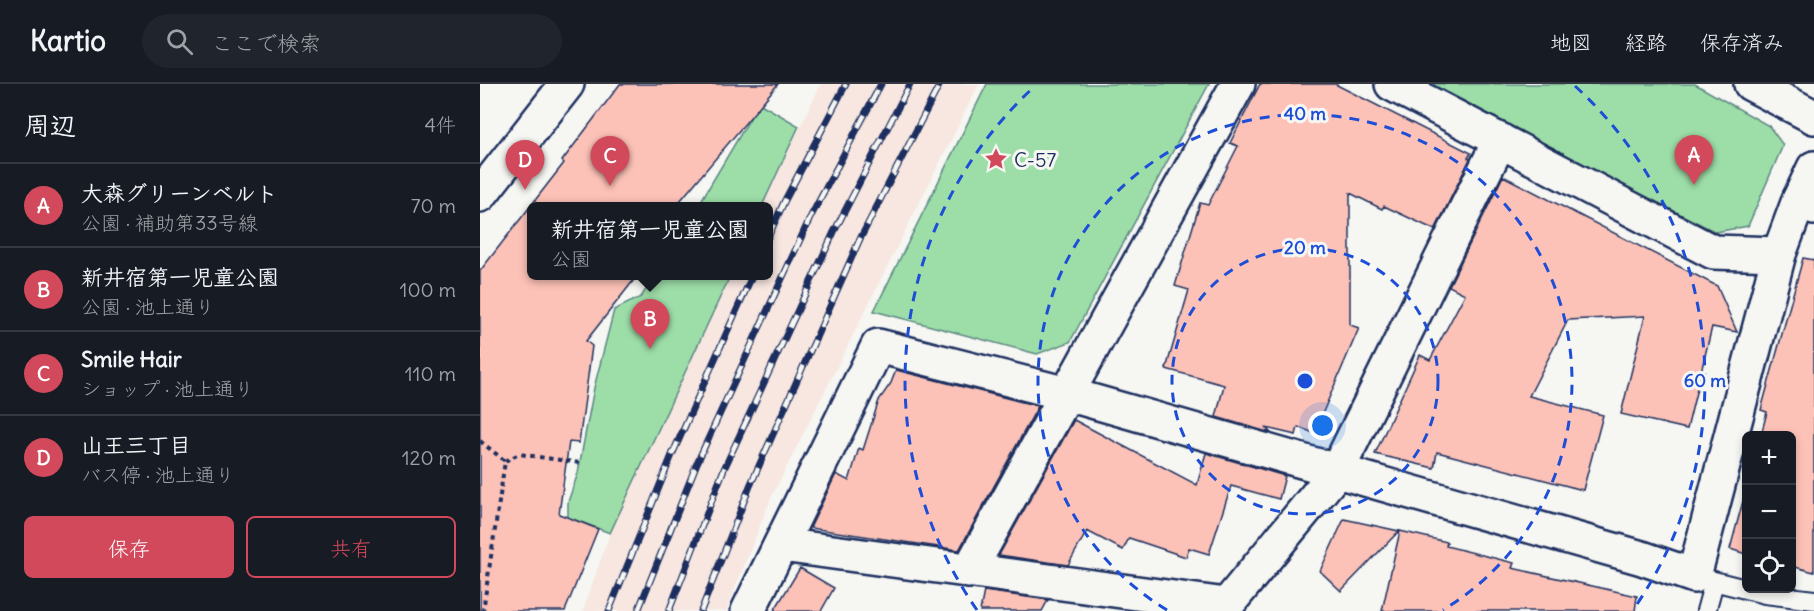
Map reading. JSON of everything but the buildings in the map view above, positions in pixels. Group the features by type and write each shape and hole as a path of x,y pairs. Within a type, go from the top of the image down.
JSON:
{"street":[{"path":"480,195 567,84"},
{"path":"969,571 1238,84"},
{"path":"1392,84 1713,252 1779,255"},
{"path":"1751,84 1814,117"},
{"path":"781,545 1224,608 1337,471 1500,141"},
{"path":"748,611 878,346 1067,394 1642,558 1704,579 1779,255 1806,204 1814,168"}],"lane":[{"path":"1706,611 1704,579 1765,594 1814,600"}],"path":[{"path":"480,441 506,461"},
{"path":"506,461 519,454 580,463"},
{"path":"483,611 506,461"}],"shaded area":[{"path":"821,84 979,84 770,500 726,611 583,611 610,533 728,280 773,280 773,202 764,202"}],"green space":[{"path":"987,84 1209,84 1070,342 1037,354 874,311"},
{"path":"1419,84 1695,84 1769,126 1783,145 1748,226 1716,232"},
{"path":"759,103 799,126 764,202 700,202"},
{"path":"652,280 728,280 610,533 568,517 568,502 578,473 594,388 614,310 641,297"}],"railway":[{"path":"773,226 846,84"},
{"path":"638,611 697,463 811,216 881,84"},
{"path":"669,611 724,469 834,232 910,84"},
{"path":"701,611 750,486 859,241 940,84"},
{"path":"609,611 672,455 750,280"}],"place":[{"name":"C-57","path":"996,159"},
{"name":"大森グリーンベルト","path":"1694,185"},
{"name":"Smile Hair","path":"610,186"},
{"name":"山王三丁目","path":"525,190"},
{"name":"新井宿第一児童公園","path":"650,349"}]}
